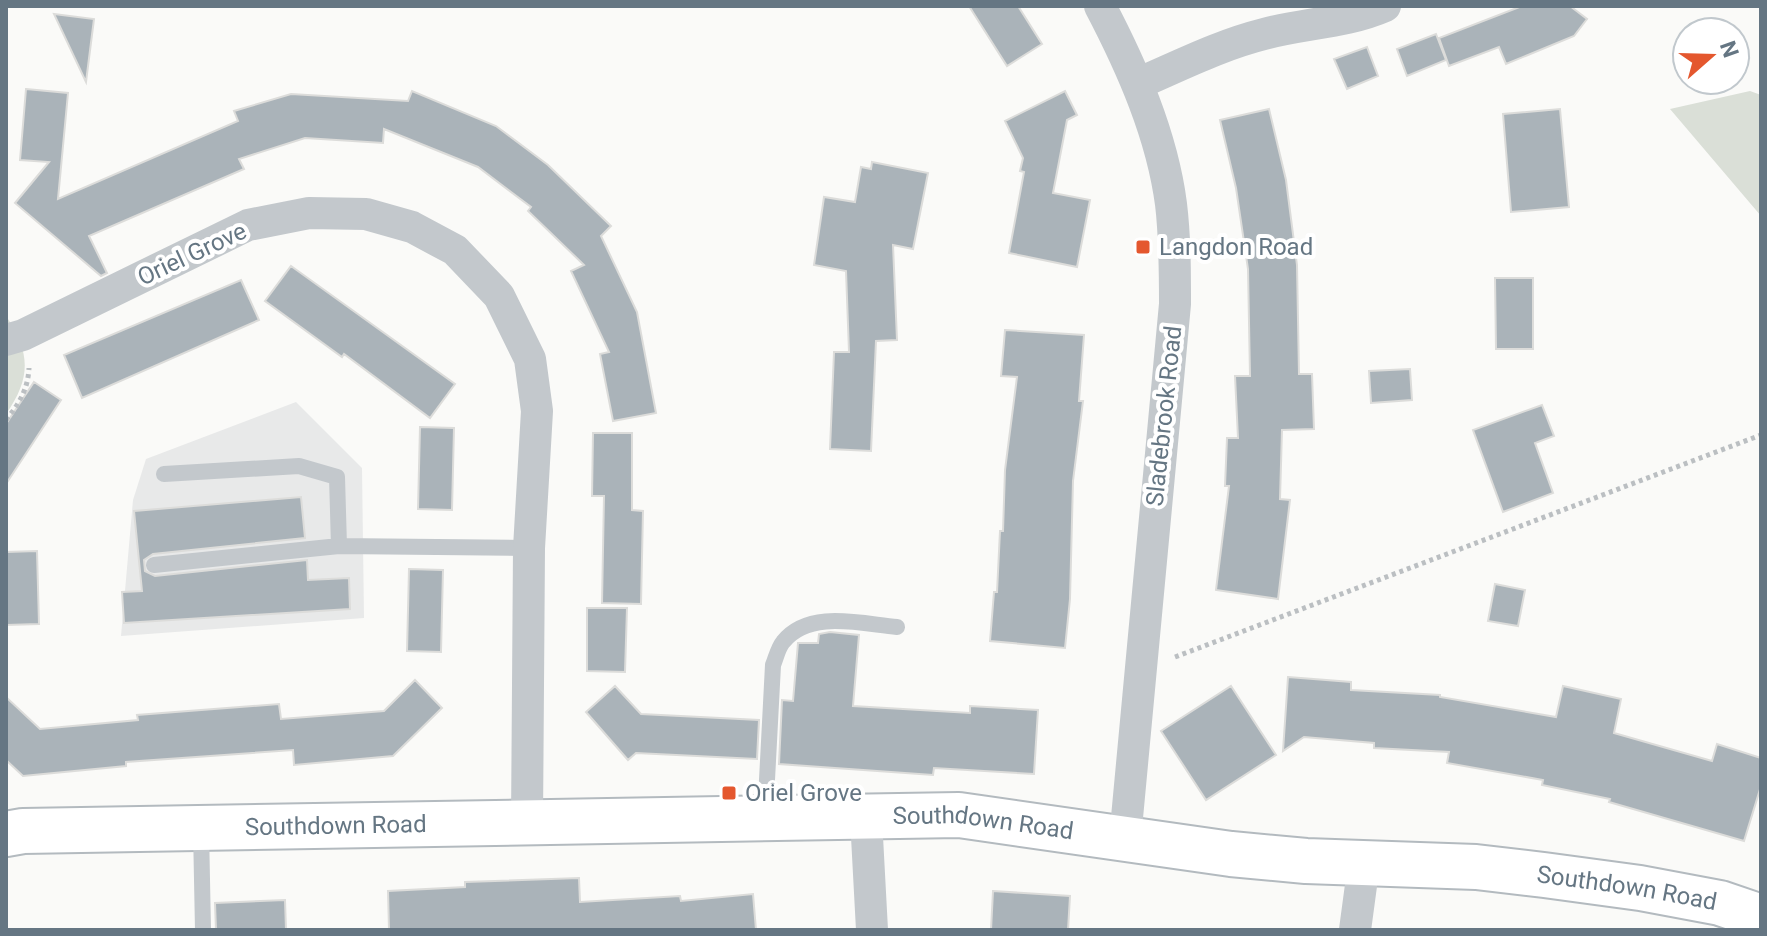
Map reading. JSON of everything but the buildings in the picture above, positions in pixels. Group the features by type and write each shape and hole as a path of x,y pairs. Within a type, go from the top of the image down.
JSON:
{"street":[{"name":"Sladebrook Road","path":"1100,6 1137,84 1161,158 1171,201 1175,247 1175,304 1125,839"},
{"path":"1137,84 1227,46 1265,34 1345,20 1385,6"},
{"name":"Oriel Grove","path":"14,338 248,225 309,213 366,214 412,227 455,250 499,296 530,359 537,411 529,548 527,822"},
{"name":"Southdown Road","path":"6,834 23,831 959,815 1231,854 1476,867 1544,875 1720,903 1761,917"},
{"path":"866,818 872,930"},
{"path":"1355,930 1364,863"}],"lane":[{"path":"164,474 299,466 337,477 339,546"},
{"path":"154,565 339,546 529,548"},
{"path":"765,819 773,665 783,642 804,626 825,621 897,627"},
{"path":"201,828 203,930"}],"path":[{"path":"6,420 23,397 28,380 29,353 14,338"},
{"path":"1141,670 1761,435"}],"shaded area":[{"path":"1751,91 1761,95 1761,216 1670,109 1728,96 1751,96"},
{"path":"6,316 20,342 25,365 20,389 6,414"},
{"path":"296,402 362,468 364,618 121,636 133,500 146,459"}],"place":[{"name":"Langdon Road","path":"1143,247"},
{"name":"Oriel Grove","path":"729,793"}]}
